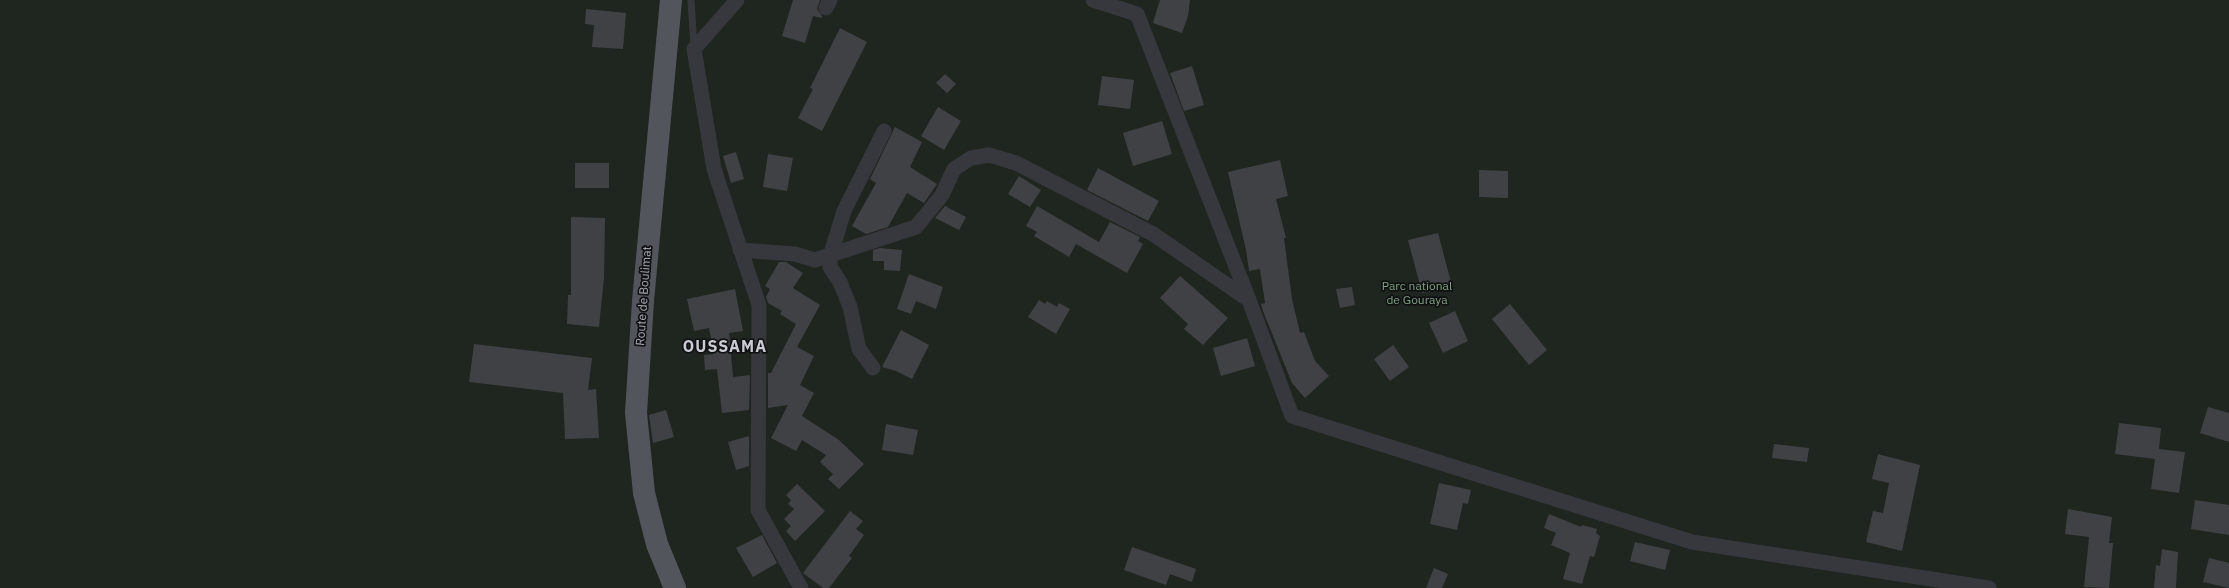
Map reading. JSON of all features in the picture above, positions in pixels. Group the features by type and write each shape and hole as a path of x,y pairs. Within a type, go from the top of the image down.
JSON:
{"main road":[{"name":"Route de Boulimat","path":"671,0 643,301 636,413 644,493 657,544 675,588"}],"street":[{"path":"736,0 694,49 714,169 759,305 758,510 801,588"},
{"path":"1093,0 1137,7 1292,416 1692,542 1989,588"},
{"path":"872,368 860,349 850,306 840,282 830,267 830,257 844,211 884,131"},
{"path":"740,250 795,254 815,260 830,257 916,227 942,195 954,170 970,158 989,155 1016,163 1153,234 1249,300"}],"lane":[{"path":"691,0 694,49"}],"green space":[{"name":"Parc national de Gouraya","path":"0,0 2229,0 2229,588 0,588"}],"building":[{"path":"793,0 820,0 817,9 822,18 813,16 805,43 782,36"},
{"path":"1160,0 1190,0 1188,16 1182,33 1153,23"},
{"path":"586,9 626,13 623,49 592,47 594,25 585,24"},
{"path":"840,28 867,42 822,131 798,118 813,89 810,88"},
{"path":"1192,66 1204,105 1184,111 1170,73"},
{"path":"945,74 956,84 947,93 936,83"},
{"path":"1102,76 1134,80 1130,109 1098,105"},
{"path":"938,107 961,121 944,150 921,136"},
{"path":"1162,121 1172,154 1133,166 1123,133"},
{"path":"895,127 922,142 910,167 937,184 924,203 907,193 888,227 866,234 852,226 876,183 870,179"},
{"path":"736,152 744,179 731,183 723,156"},
{"path":"768,154 793,158 787,191 763,187"},
{"path":"1280,160 1288,196 1276,199 1286,238 1284,238 1292,299 1300,333 1304,332 1315,361 1329,376 1305,398 1292,383 1263,311 1261,304 1265,303 1260,269 1249,271 1246,250 1228,172"},
{"path":"575,163 609,163 609,188 575,188"},
{"path":"1098,168 1159,201 1148,221 1087,190"},
{"path":"1479,170 1508,171 1508,198 1479,197"},
{"path":"1019,176 1041,190 1030,207 1008,194"},
{"path":"945,206 966,217 959,230 935,218"},
{"path":"1037,206 1099,242 1110,222 1140,237 1138,241 1143,244 1127,273 1076,244 1069,257 1034,236 1037,232 1026,226"},
{"path":"571,217 605,218 604,278 599,327 567,324 568,295 571,295"},
{"path":"1438,233 1452,286 1422,293 1408,240"},
{"path":"880,248 902,250 900,271 884,270 884,261 873,261 873,250"},
{"path":"779,262 786,262 803,273 793,288 820,305 797,347 814,356 800,385 814,393 802,416 839,440 864,464 839,489 828,479 833,474 820,462 826,455 802,440 796,451 771,438 788,405 768,408 768,373 771,373 796,324 780,314 782,311 768,303 766,297 770,289 765,286"},
{"path":"909,274 943,287 936,309 916,301 911,314 897,309"},
{"path":"1180,276 1228,318 1203,345 1184,329 1188,324 1160,298"},
{"path":"1352,287 1355,305 1340,308 1336,289"},
{"path":"735,289 743,331 729,333 733,377 750,375 749,410 722,413 717,369 705,370 704,355 714,354 709,328 694,331 687,299"},
{"path":"1039,300 1045,304 1047,301 1057,307 1059,303 1070,309 1056,334 1028,317"},
{"path":"1510,304 1547,350 1529,365 1492,319"},
{"path":"1455,311 1468,341 1443,353 1429,323"},
{"path":"901,330 929,345 912,379 896,371 882,367"},
{"path":"1247,338 1255,366 1221,376 1213,348"},
{"path":"474,344 592,358 588,390 596,389 599,438 565,439 563,393 469,382"},
{"path":"1393,345 1409,367 1390,381 1374,359"},
{"path":"2208,407 2229,413 2229,442 2200,433"},
{"path":"666,410 674,437 653,443 649,415"},
{"path":"2119,423 2161,428 2159,449 2185,452 2179,493 2151,489 2155,459 2115,454"},
{"path":"886,424 918,430 913,455 882,450"},
{"path":"749,436 749,466 736,470 728,442"},
{"path":"1774,444 1809,448 1807,462 1772,458"},
{"path":"1878,454 1920,465 1902,551 1866,542 1873,511 1883,513 1889,483 1872,479"},
{"path":"1439,483 1471,490 1468,504 1463,503 1457,530 1430,524"},
{"path":"797,484 825,511 795,541 786,531 791,526 784,519 794,509 788,504 791,500 786,495"},
{"path":"2195,500 2229,505 2229,535 2191,529"},
{"path":"2068,509 2112,517 2109,543 2113,543 2109,588 2084,587 2089,537 2065,534"},
{"path":"850,511 863,521 856,529 864,535 849,556 852,558 829,588 823,588 803,573"},
{"path":"1549,514 1581,527 1582,525 1597,529 1596,533 1600,536 1594,557 1590,556 1582,584 1563,579 1570,553 1551,545 1556,533 1544,528"},
{"path":"762,535 777,563 753,577 736,548"},
{"path":"1635,542 1670,550 1665,570 1630,561"},
{"path":"1132,547 1196,569 1192,582 1170,574 1166,585 1124,570"},
{"path":"2162,549 2178,552 2176,588 2154,588 2156,565 2160,566"},
{"path":"2209,558 2229,563 2229,588 2203,582"},
{"path":"1434,568 1448,574 1442,588 1426,588"}],"district":[{"name":"OUSSAMA","path":"725,347"}]}
